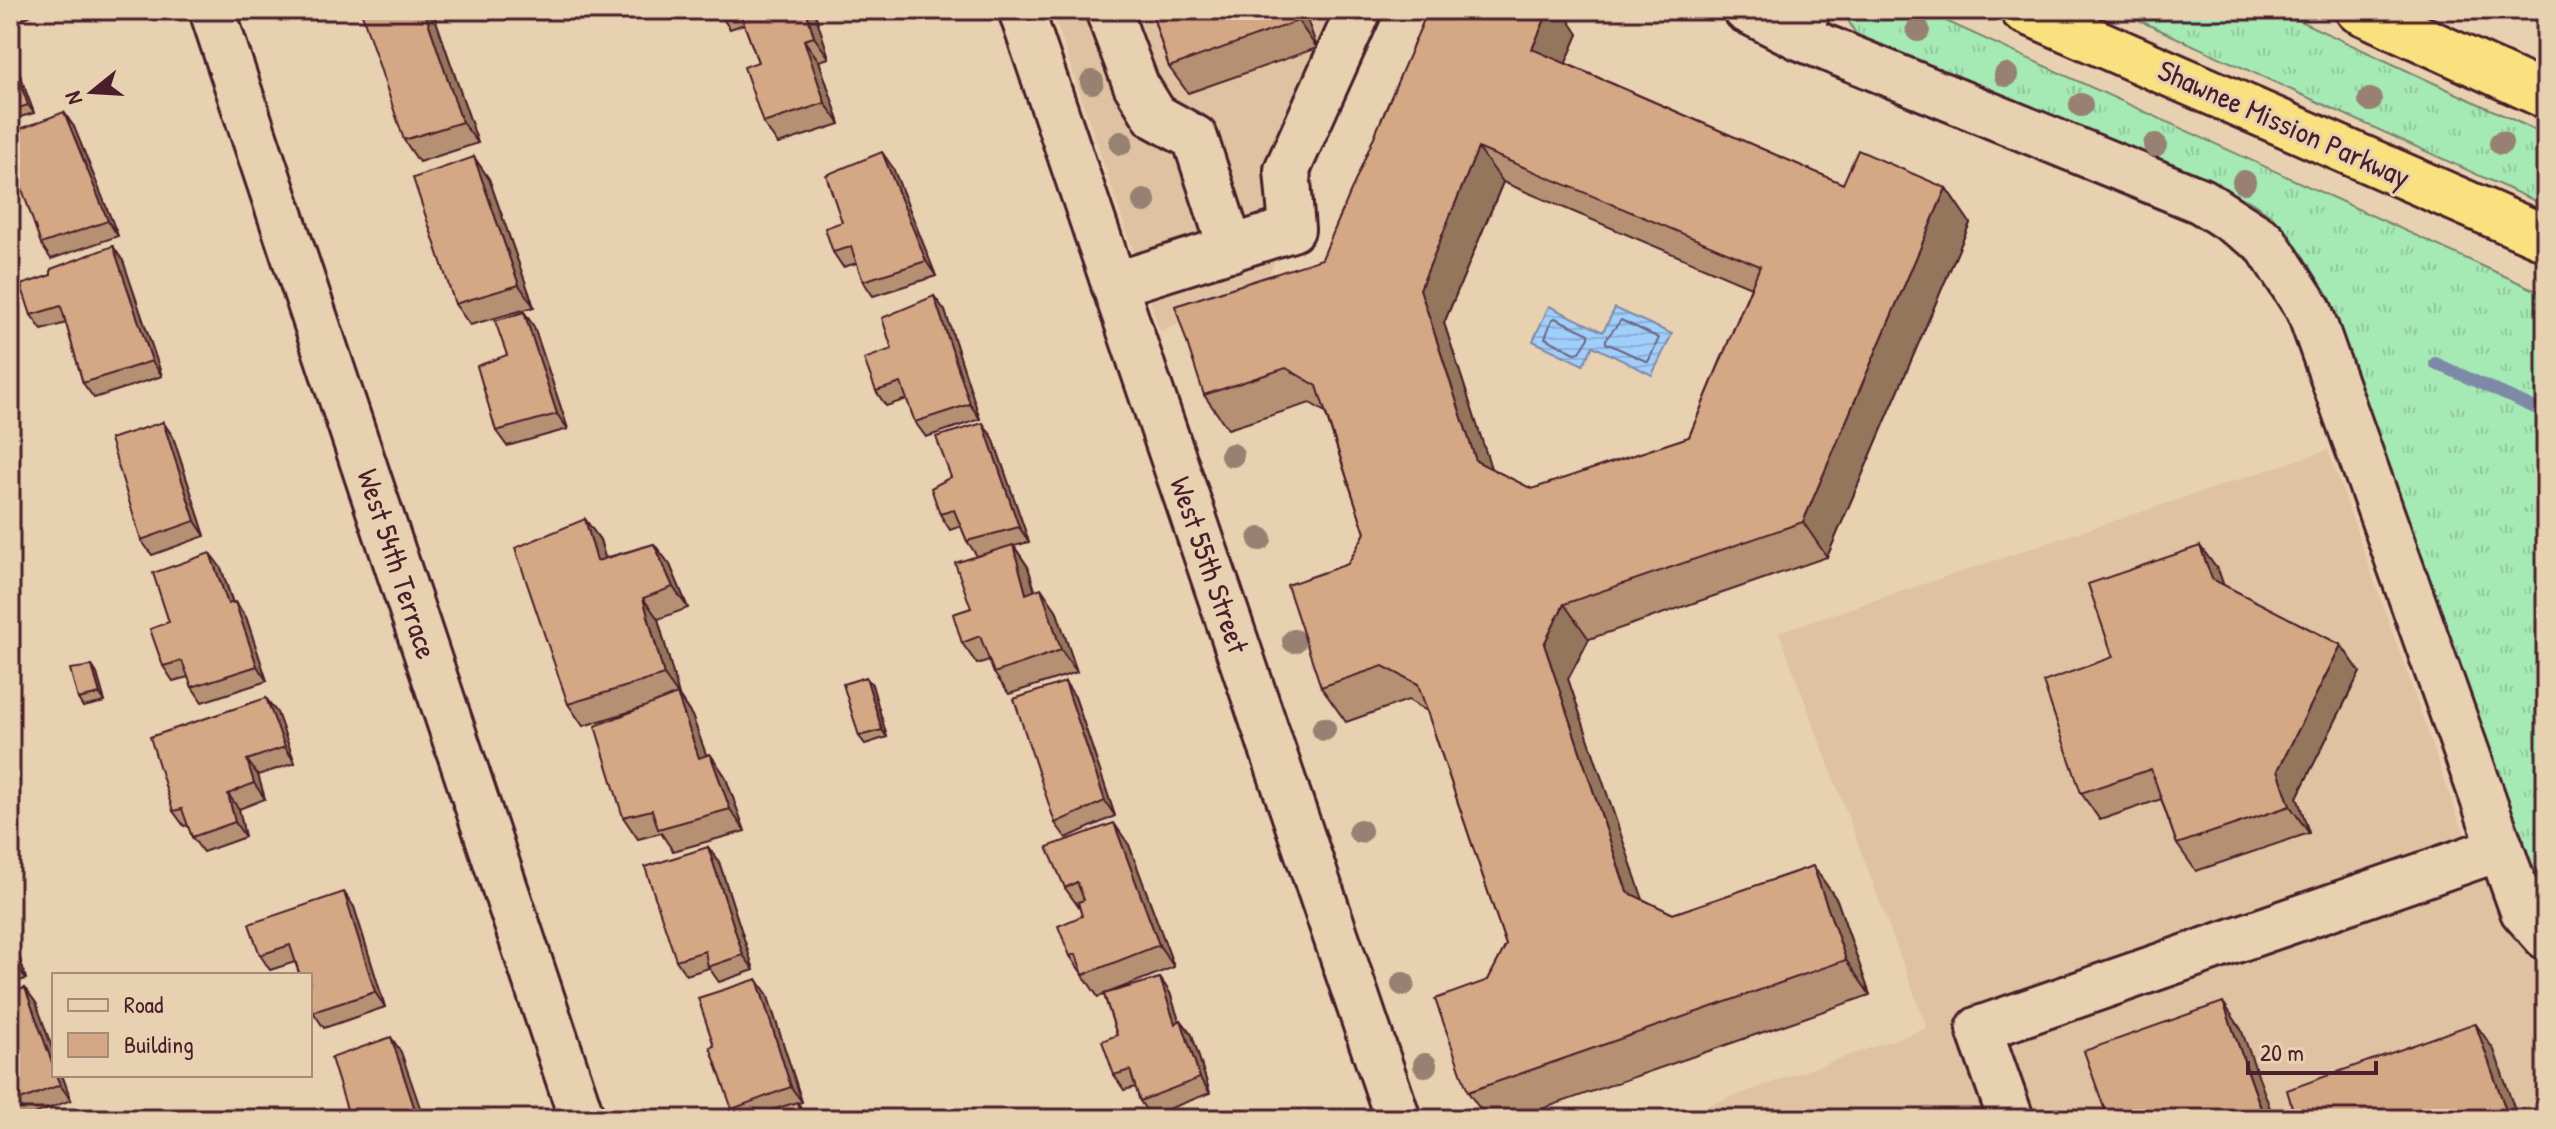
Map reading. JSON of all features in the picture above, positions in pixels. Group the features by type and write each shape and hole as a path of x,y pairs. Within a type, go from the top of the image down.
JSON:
{"highway":[{"name":"Shawnee Mission Parkway","path":"2023,10 2546,238"},
{"path":"2358,10 2546,96"}],"street":[{"name":"West 54th Terrace","path":"212,10 582,1119"},
{"name":"West 55th Street","path":"1021,10 1398,1119"},
{"path":"1108,10 1136,85 1155,116 1195,138 1231,249"},
{"path":"1114,285 1292,229 1287,170 1359,10"},
{"path":"1746,10 1803,23 2201,201 2265,242 2309,310 2523,911 2546,937"},
{"path":"2011,1119 1979,1029 2501,848"}],"shaded area":[{"path":"1052,10 1384,10 1261,293 1160,331"},
{"path":"2328,450 2458,818 2501,914 2517,942 2546,973 2546,1119 1669,1119 1927,1028 1779,632"}],"green space":[{"path":"1851,10 1922,10 2546,295 2546,896 2510,827 2332,307 2286,231 2272,216 2249,201 1859,40 1847,18"},
{"path":"2116,10 2276,10 2546,135 2546,206"}],"water":[{"path":"1549,306 1603,332 1615,308 1672,334 1652,375 1593,346 1583,365 1533,341"}],"building":[{"path":"424,10 462,122 404,140 361,11"},
{"path":"739,10 806,10 814,37 804,40 825,103 763,123 744,67 758,62"},
{"path":"1151,10 1294,10 1298,21 1169,67"},
{"path":"1428,10 1549,10 1532,49 1843,184 1858,150 1946,188 1803,522 1564,604 1544,644 1627,892 1673,914 1813,866 1846,960 1468,1092 1435,999 1488,980 1506,945 1418,684 1383,666 1321,687 1287,585 1348,564 1365,533 1317,386 1286,368 1204,395 1175,306 1322,259","holes":["1478,148 1760,266 1689,437 1532,489 1476,461 1420,289"]},
{"path":"10,55 28,105 10,111"},
{"path":"64,112 108,221 41,244 10,154 10,133"},
{"path":"882,152 926,261 863,281 851,247 833,252 825,228 842,222 826,175"},
{"path":"474,157 519,285 455,304 413,178"},
{"path":"113,246 152,361 83,383 61,306 31,315 21,285 51,275 51,269"},
{"path":"934,296 970,404 915,422 901,383 876,391 864,359 892,349 882,318"},
{"path":"524,312 557,414 496,431 477,366 507,355 495,321"},
{"path":"163,422 195,521 141,540 110,439"},
{"path":"983,423 1019,527 967,541 954,510 940,514 931,488 951,477 936,437"},
{"path":"585,519 597,561 654,544 673,587 643,598 664,675 568,704 515,548"},
{"path":"1013,545 1026,594 1041,588 1061,650 994,673 980,636 962,643 953,614 971,608 955,563"},
{"path":"2200,546 2212,579 2341,645 2278,770 2290,806 2177,844 2151,769 2081,793 2043,682 2113,657 2088,584"},
{"path":"210,553 228,604 235,602 257,666 192,687 182,661 163,666 150,629 169,622 153,573"},
{"path":"92,666 100,694 78,699 70,669"},
{"path":"866,677 882,730 859,736 843,684"},
{"path":"1065,682 1105,801 1055,823 1014,699"},
{"path":"677,694 699,758 710,754 730,809 658,829 652,810 623,817 595,726"},
{"path":"266,698 285,747 247,760 254,783 228,794 235,822 192,837 182,809 173,811 150,737"},
{"path":"1114,823 1159,945 1083,975 1076,954 1070,956 1058,926 1082,916 1078,902 1084,900 1077,882 1065,888 1047,847"},
{"path":"708,847 743,955 708,967 705,951 676,960 645,867"},
{"path":"344,892 375,992 313,1012 312,973 299,973 290,945 260,955 249,924"},
{"path":"10,946 15,963 10,965"},
{"path":"1160,978 1175,1024 1181,1020 1200,1078 1140,1101 1130,1070 1114,1075 1102,1041 1117,1035 1104,994"},
{"path":"757,979 791,1087 732,1109 710,1047 714,1046 698,998"},
{"path":"25,988 52,1062 52,1077 57,1077 60,1085 10,1104 10,993"},
{"path":"2223,1002 2264,1117 2292,1107 2287,1090 2475,1023 2509,1119 2108,1119 2084,1051"},
{"path":"391,1037 418,1119 350,1119 331,1058"},
{"path":"797,1102 802,1119 744,1119"}],"waterway":[{"path":"2435,363 2546,413"}]}
